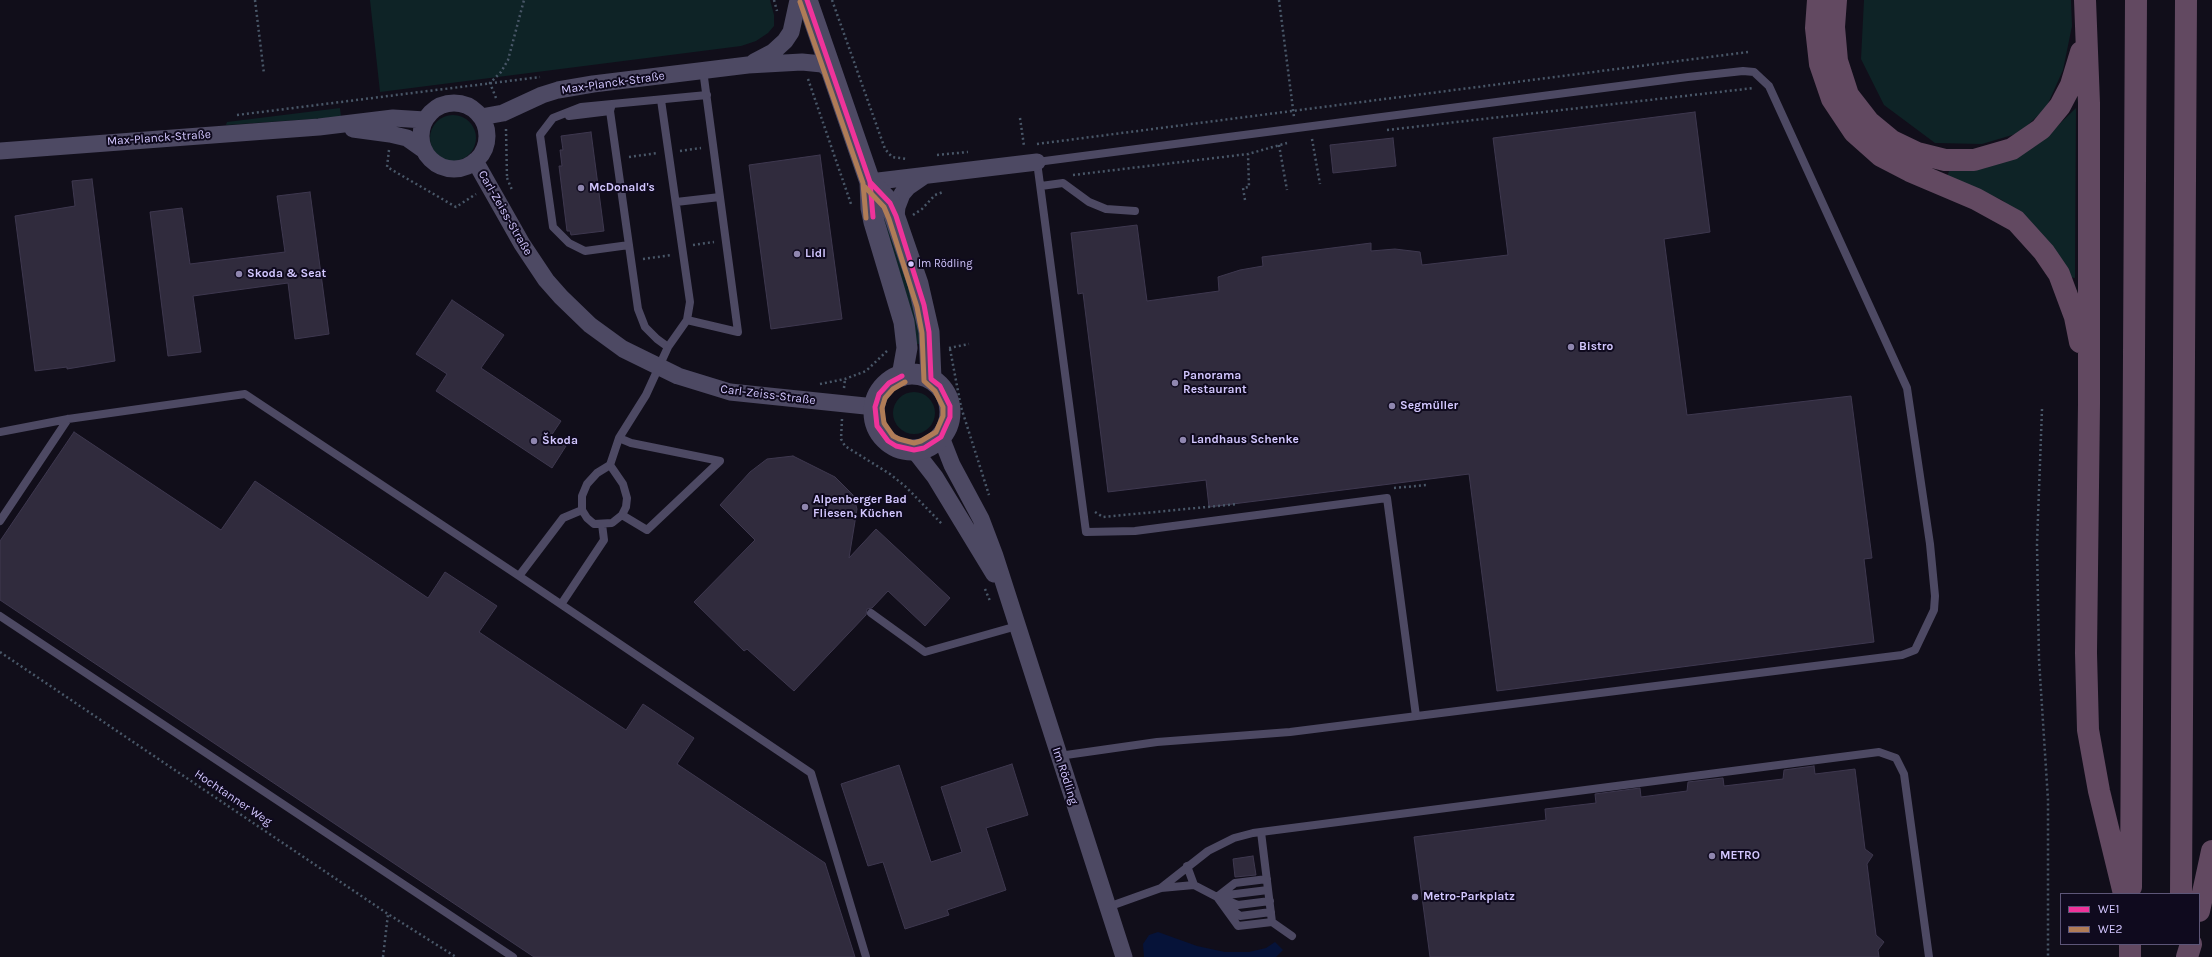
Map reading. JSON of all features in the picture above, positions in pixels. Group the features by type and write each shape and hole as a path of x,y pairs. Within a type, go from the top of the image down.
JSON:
{"highway":[{"path":"1818,0 1816,28 1820,64 1832,99 1854,132 1881,156 1910,171 1976,198 2016,221 2044,252 2059,274 2075,318 2089,404"},
{"path":"1836,0 1834,28 1837,61 1848,95 1869,122 1892,141 1917,153 1945,160 1974,160 2012,149 2041,129 2060,106 2071,84 2079,64 2087,24"},
{"path":"2085,0 2089,103 2089,404 2086,653 2088,730 2099,791 2124,893"},
{"path":"2131,893 2136,0"},
{"path":"2181,893 2186,0"},
{"path":"2200,906 2212,851"},
{"path":"2130,945 2130,957"},
{"path":"2180,945 2180,957"},
{"path":"2187,957 2190,945"}],"street":[{"name":"Max-Planck-Straße","path":"748,65 773,52 785,41 791,32 798,0"},
{"path":"807,0 870,182 871,208 874,222 904,322 907,348 902,376"},
{"name":"Max-Planck-Straße","path":"481,117 503,113 542,95 558,90 704,70 748,65 802,62 822,64 832,71"},
{"path":"459,104 469,106 481,117 486,127 486,142 481,156 475,161 460,169 443,167 428,157 424,150 421,135 425,120 439,106 459,104"},
{"name":"Max-Planck-Straße","path":"0,151 319,127 392,126 425,120"},
{"name":"Max-Planck-Straße","path":"392,126 424,150"},
{"name":"Carl-Zeiss-Straße","path":"475,161 488,187 522,244 561,297 590,325 611,341 658,368 695,383 730,392 875,407"},
{"path":"870,182 1037,162"},
{"path":"926,175 908,187 902,194 896,207 901,216 924,305 929,332 931,379"},
{"path":"870,182 901,216"},
{"path":"916,375 931,379 940,386 946,395 950,406 950,417 947,427 941,437 933,444 914,450 896,446 885,438 877,426 875,407 884,388 902,376 916,375"},
{"name":"Im Rödling","path":"941,437 952,465 989,538 1006,595 1124,957"},
{"name":"Im Rödling","path":"914,450 935,477 1006,595"}],"lane":[{"path":"687,320 738,332 704,70"},
{"path":"1058,756 1157,742 1290,732 1902,655 1915,650 1921,641 1934,610 1935,596 1930,544 1907,388 1777,104 1764,79 1754,72 1743,71 1295,127 1037,162 1086,532 1135,531 1387,498 1416,716"},
{"path":"629,245 585,251 569,243 553,226 540,135 553,118 581,107 611,107 707,95"},
{"path":"610,465 623,484 627,498 626,507 622,515 612,523 594,524 587,518 582,510 582,496 587,484 597,474 610,465 619,438 646,395 668,347 687,320 690,302 661,100"},
{"path":"611,107 638,309 645,327 668,347"},
{"path":"1041,186 1064,183 1089,202 1106,209 1134,211"},
{"path":"676,202 720,197"},
{"path":"0,432 68,419 245,394 562,603 811,773 866,957"},
{"path":"0,521 68,419"},
{"path":"619,438 631,443 720,461 647,530 622,515"},
{"path":"519,576 563,518 582,510"},
{"path":"562,603 604,540 602,524"},
{"path":"871,614 925,652 1017,626"},
{"path":"0,616 513,957"},
{"path":"1161,888 1187,866 1208,851 1226,841 1261,832 1879,752 1889,754 1896,758 1904,774 1929,957"},
{"path":"1261,832 1272,922"},
{"path":"1187,866 1194,885"},
{"path":"1217,897 1235,883 1267,879"},
{"path":"1108,907 1161,888 1194,885 1217,897 1238,905 1270,901"},
{"path":"1217,897 1268,890"},
{"path":"1217,897 1240,916 1271,912"},
{"path":"1217,897 1238,926 1272,922 1292,936"}],"path":[{"path":"255,0 264,74"},
{"path":"490,83 508,60 524,0"},
{"path":"832,0 885,149 892,157 911,159"},
{"path":"1279,0 1297,141"},
{"path":"1017,147 1748,52"},
{"path":"802,62 852,208"},
{"path":"230,116 544,76"},
{"path":"1383,131 1757,88 1764,79"},
{"path":"398,94 386,167 456,207 488,187 507,178 505,121 490,83"},
{"path":"1020,118 1024,146"},
{"path":"1064,183 1063,177 1248,154 1297,141 1320,138"},
{"path":"1312,139 1320,184"},
{"path":"1279,145 1287,190"},
{"path":"934,156 972,152"},
{"path":"1245,200 1243,188 1249,187 1248,154"},
{"path":"901,216 917,214 935,195 949,191"},
{"path":"631,261 726,240"},
{"path":"969,344 950,348 961,407 990,500"},
{"path":"818,384 845,378 866,371 879,360 889,348"},
{"path":"2042,409 2037,544 2039,660 2048,800 2048,957"},
{"path":"841,439 845,446 872,461 906,487 948,530"},
{"path":"1388,489 1427,485"},
{"path":"1092,508 1096,514 1103,517 1245,503"},
{"path":"983,583 991,603"},
{"name":"Hochtanner Weg","path":"0,652 388,914 456,957"},
{"path":"384,957 388,914"}],"green space":[{"path":"370,0 770,0 774,15 774,26 768,33 756,41 741,46 380,92"},
{"path":"1864,0 2071,0 2072,26 2063,70 2046,108 2019,133 1982,144 1935,143 1884,105 1861,59"},
{"path":"340,108 341,117 226,125 227,122"},
{"path":"2076,108 2075,278 2068,277 2026,220 2002,200 1947,177 1949,171 1985,168 2044,139"},
{"path":"453,115 466,119 472,125 476,138 472,151 466,157 453,161 440,157 434,151 430,138 434,125 440,119"},
{"path":"879,194 912,293 922,344 915,344 873,196"},
{"path":"914,392 929,398 935,413 929,428 914,434 899,428 893,413 899,398"}],"water":[{"path":"1158,932 1197,946 1225,952 1249,952 1266,948 1275,942 1283,950 1276,957 1144,957 1143,944 1149,935"}],"building":[{"name":"Segmüller","path":"1695,112 1710,232 1664,239 1687,415 1851,396 1872,558 1864,559 1874,642 1497,691 1469,474 1209,507 1206,480 1108,492 1083,293 1078,294 1071,233 1137,225 1147,301 1219,291 1218,277 1240,270 1263,266 1262,257 1371,243 1371,251 1395,249 1420,252 1422,265 1508,255 1493,138"},
{"name":"McDonald's","path":"591,132 604,231 571,235 570,231 567,231 559,166 562,166 560,150 563,150 561,136"},
{"path":"1393,138 1396,166 1333,173 1330,145"},
{"name":"Lidl","path":"820,155 842,319 771,329 749,165"},
{"path":"92,179 115,361 67,369 67,367 35,371 15,216 75,206 72,181"},
{"name":"Skoda & Seat","path":"310,192 329,334 295,339 288,283 193,296 201,352 168,356 150,212 182,208 190,264 285,252 277,196"},
{"path":"452,300 504,335 481,368 561,421 551,436 566,446 552,468 436,391 447,374 416,354"},
{"path":"74,432 221,530 255,481 428,598 445,572 497,606 479,632 626,730 643,704 694,738 677,764 825,863 855,957 534,957 0,600 0,541"},
{"path":"793,456 835,477 853,495 857,509 849,558 876,529 950,598 925,626 888,591 872,608 867,609 866,615 794,691 747,649 744,651 694,602 755,540 720,505 750,472 767,459"},
{"path":"1012,764 1028,815 986,828 1006,890 947,910 949,915 905,929 883,862 868,866 841,784 899,765 931,862 962,852 941,787"},
{"name":"METRO","path":"1814,766 1815,774 1855,769 1865,849 1873,855 1867,864 1876,935 1884,942 1878,950 1879,957 1430,957 1414,837 1546,820 1545,809 1596,803 1595,794 1640,788 1641,797 1687,791 1688,782 1723,778 1724,786 1783,779 1784,770"},
{"path":"1253,856 1256,875 1235,877 1233,859"}],"transit line":[{"name":"WE1","path":"807,0 870,182 873,217"},
{"name":"WE2","path":"800,2 863,183 866,218"},
{"name":"WE1","path":"870,182 890,203 896,216 924,305 929,332 931,379 940,386 950,406 950,417 941,437 924,448 914,450 896,446 888,441 877,426 875,407 879,394 889,383 902,376"},
{"name":"WE2","path":"865,187 884,207 889,219 917,307 922,333 924,381 935,391 943,407 943,416 936,432 921,441 914,443 893,436 884,423 882,408 885,398 893,389 905,382"}],"place":[{"name":"McDonald's","path":"581,188"},
{"name":"Lidl","path":"797,254"},
{"name":"Im Rödling","path":"911,264"},
{"name":"Skoda & Seat","path":"239,274"},
{"name":"Bistro","path":"1571,347"},
{"name":"Panorama Restaurant","path":"1175,383"},
{"name":"Segmüller","path":"1392,406"},
{"name":"Landhaus Schenke","path":"1183,440"},
{"name":"Škoda","path":"534,441"},
{"name":"Alpenberger Bad Fliesen, Küchen","path":"805,507"},
{"name":"METRO","path":"1712,856"},
{"name":"Metro-Parkplatz","path":"1415,897"}]}
